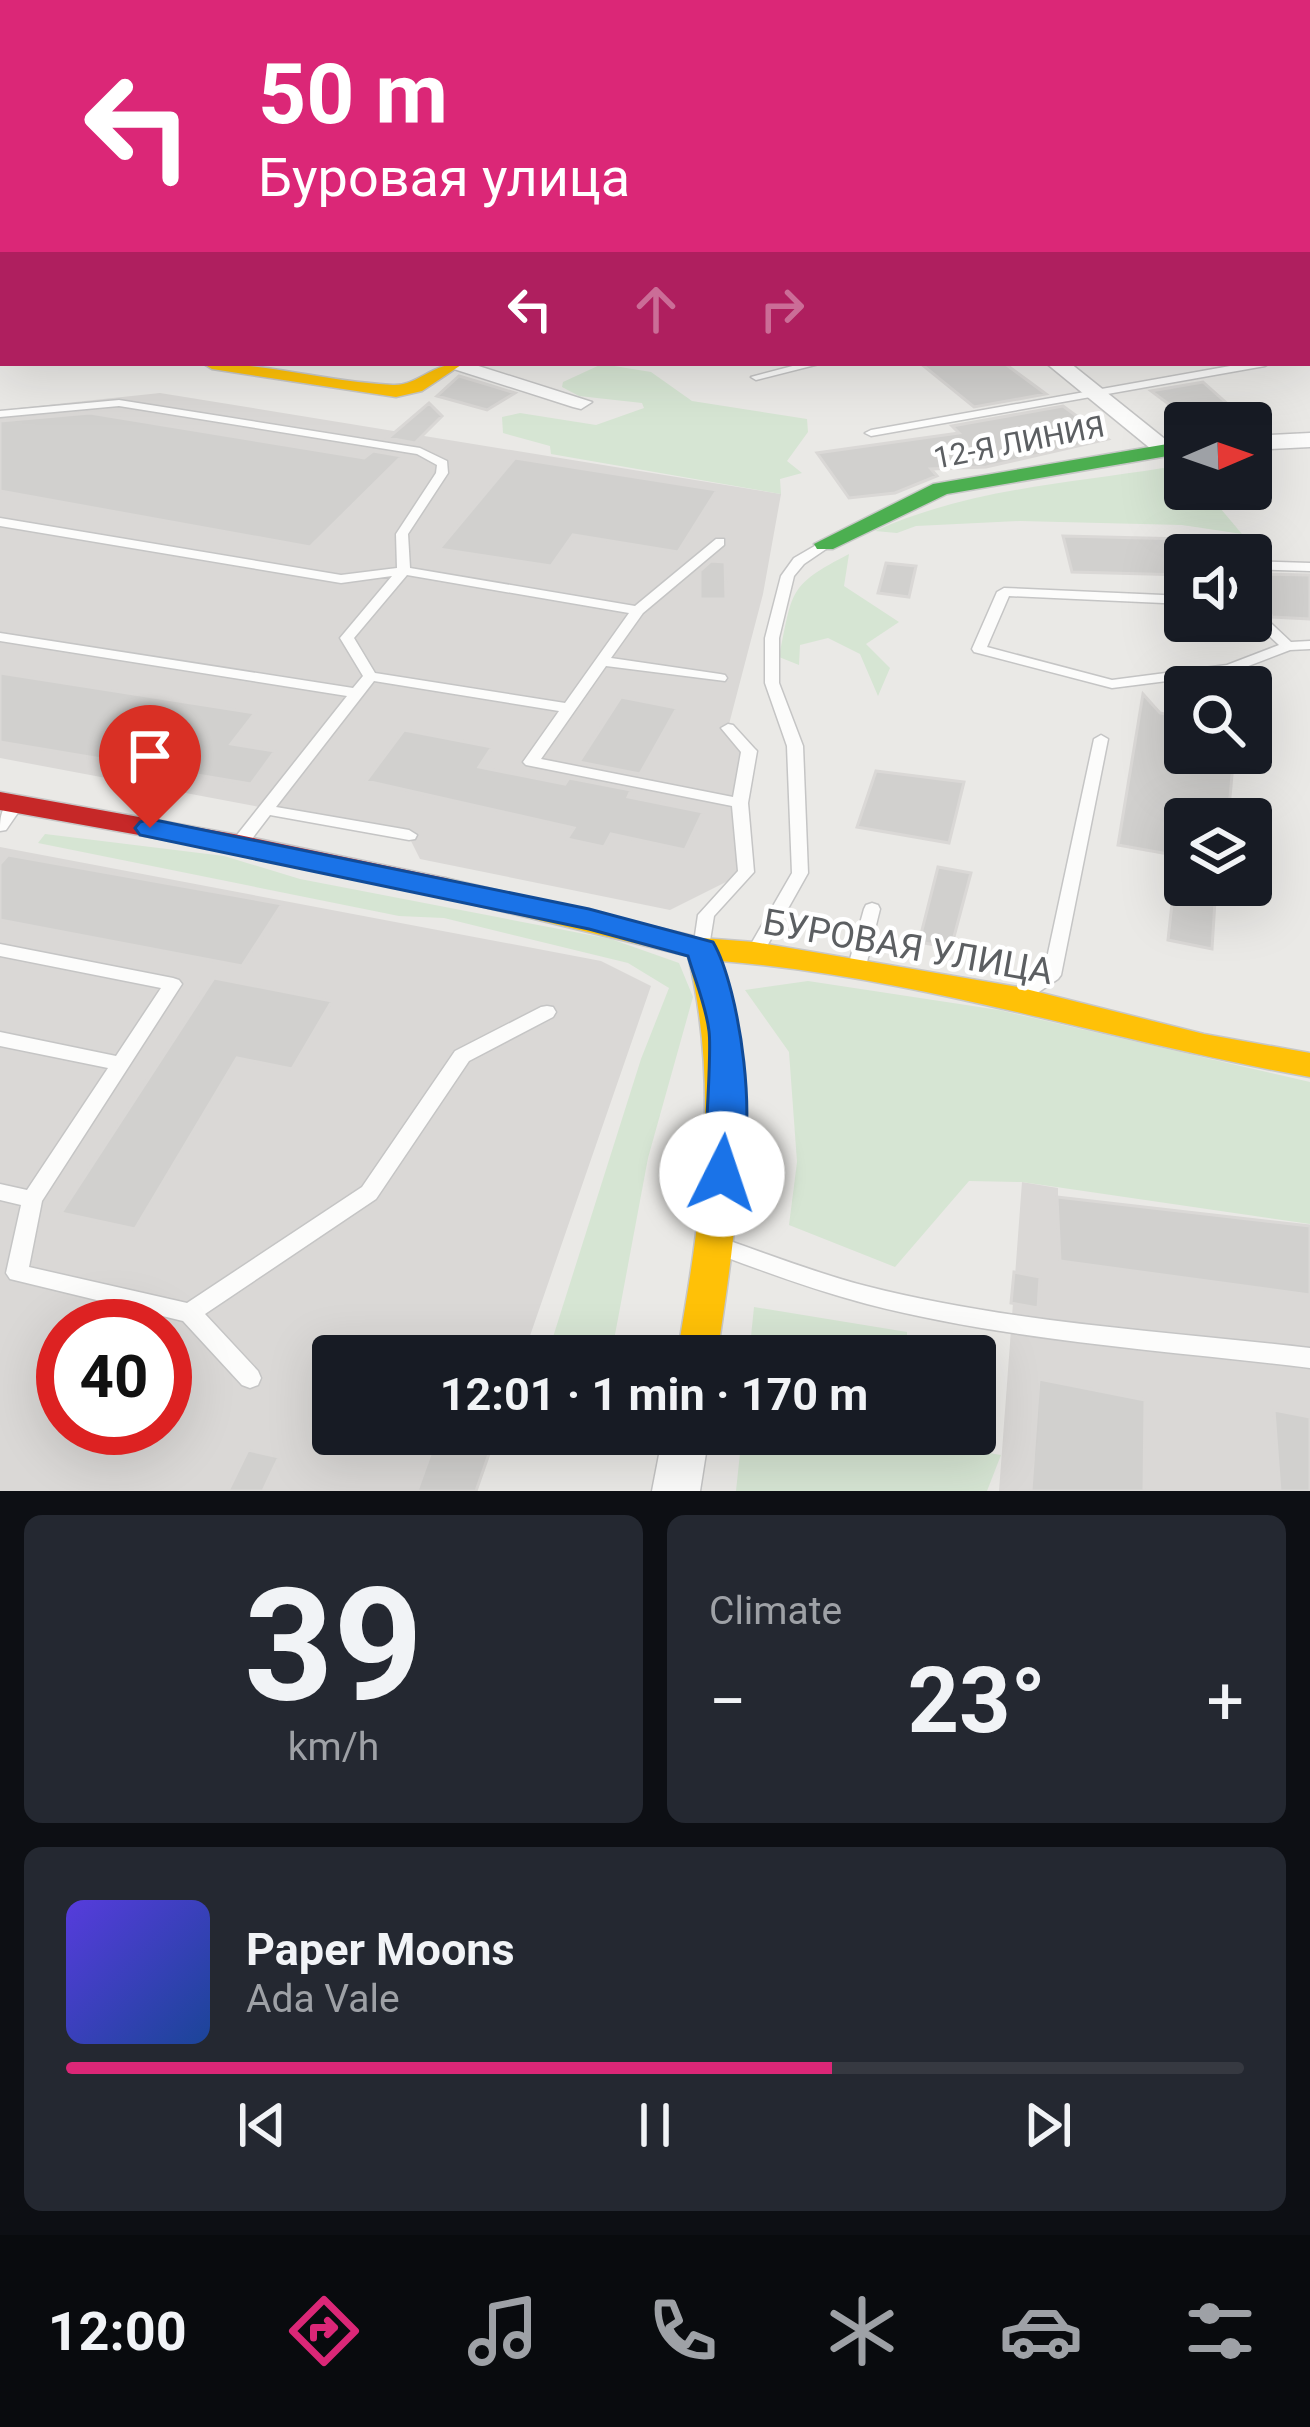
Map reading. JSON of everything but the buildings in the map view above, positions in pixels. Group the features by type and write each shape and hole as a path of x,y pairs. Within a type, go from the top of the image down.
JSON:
{"street":[{"path":"232,366 391,390 415,387 447,366"},
{"path":"457,366 581,402"},
{"path":"1061,366 1164,440"},
{"path":"1272,442 1310,440"},
{"name":"12-Я ЛИНИЯ","path":"825,544 941,489 1164,450"},
{"name":"БУРОВАЯ УЛИЦА","path":"5,810 239,844 589,919 702,949 754,953 1018,998 1164,1037 1310,1065"},
{"path":"700,1335 727,1138 726,1030 702,949"},
{"path":"676,1491 682,1455"}],"lane":[{"path":"755,377 804,366"},
{"path":"872,434 1248,366"},
{"path":"0,413 118,403 434,455 443,463 442,473 402,534 404,571 346,638 370,676 567,708"},
{"path":"0,522 341,579 404,571 638,610"},
{"path":"720,542 638,610 531,762 740,803"},
{"path":"754,953 800,873 795,746 772,683 772,638 788,576 825,544"},
{"path":"1272,566 1310,567"},
{"path":"1164,600 1004,592 979,649 1112,684 1230,669 1288,646 1310,645"},
{"path":"1272,631 1288,646"},
{"path":"0,637 357,693"},
{"path":"600,661 720,678"},
{"path":"239,844 370,676"},
{"path":"702,949 706,915 746,872 740,803 749,751 728,728"},
{"path":"1018,998 1052,975 1101,740"},
{"path":"268,810 409,835"},
{"path":"856,970 872,909"},
{"path":"0,950 173,984 32,1199 17,1273 129,1299"},
{"path":"192,1312 368,1193 463,1055 547,1012"},
{"path":"0,1039 120,1064"},
{"path":"0,1192 32,1199"},
{"path":"714,1244 790,1276 907,1308 1310,1358"},
{"path":"192,1315 250,1378"}],"shaded area":[{"path":"160,393 781,494 763,594 728,728 749,751 746,872 670,910 420,859 408,835 0,758 0,410"},
{"path":"0,847 601,961 651,986 530,1335 312,1335 312,1455 489,1455 477,1491 0,1491"},
{"path":"1022,1182 1058,1188 1058,1197 1310,1226 1310,1491 999,1491"}],"green space":[{"path":"598,366 614,366 651,372 692,401 807,419 808,432 787,461 802,473 780,479 781,494 551,454 550,446 503,433 502,417 520,413 596,425 644,408 642,403 579,396 562,387 563,382"},
{"path":"1163,468 1164,510 1222,510 1242,534 1182,525 1020,521 875,531 945,506"},
{"path":"849,554 844,586 899,622 866,644 890,668 878,696 860,654 828,638 800,645 799,665 779,657 796,593 814,574"},
{"path":"45,834 224,856 300,879 611,939 679,963 693,997 648,1158 615,1335 554,1335 641,1059 669,988 628,963 444,918 399,916 38,843"},
{"path":"808,981 999,1010 1310,1082 1310,1224 1022,1182 969,1181 895,1267 789,1225 797,1162 789,1052 745,990"},
{"path":"754,1307 907,1332 907,1335 751,1335"},
{"path":"740,1455 1001,1455 987,1491 736,1491"}],"traffic: fast":[{"path":"825,544 941,489 1164,451"}],"traffic: slow":[{"path":"232,366 396,391 415,387 449,366"},
{"path":"445,888 702,949 754,953 1018,998 1204,1046 1310,1065"},
{"path":"700,1335 720,1202 726,1102 723,1052 702,949"}],"traffic: jam":[{"path":"0,801 239,844 445,888"}],"route":[{"path":"150,828 589,919 702,949 715,980 726,1030 727,1138 722,1174"}]}
